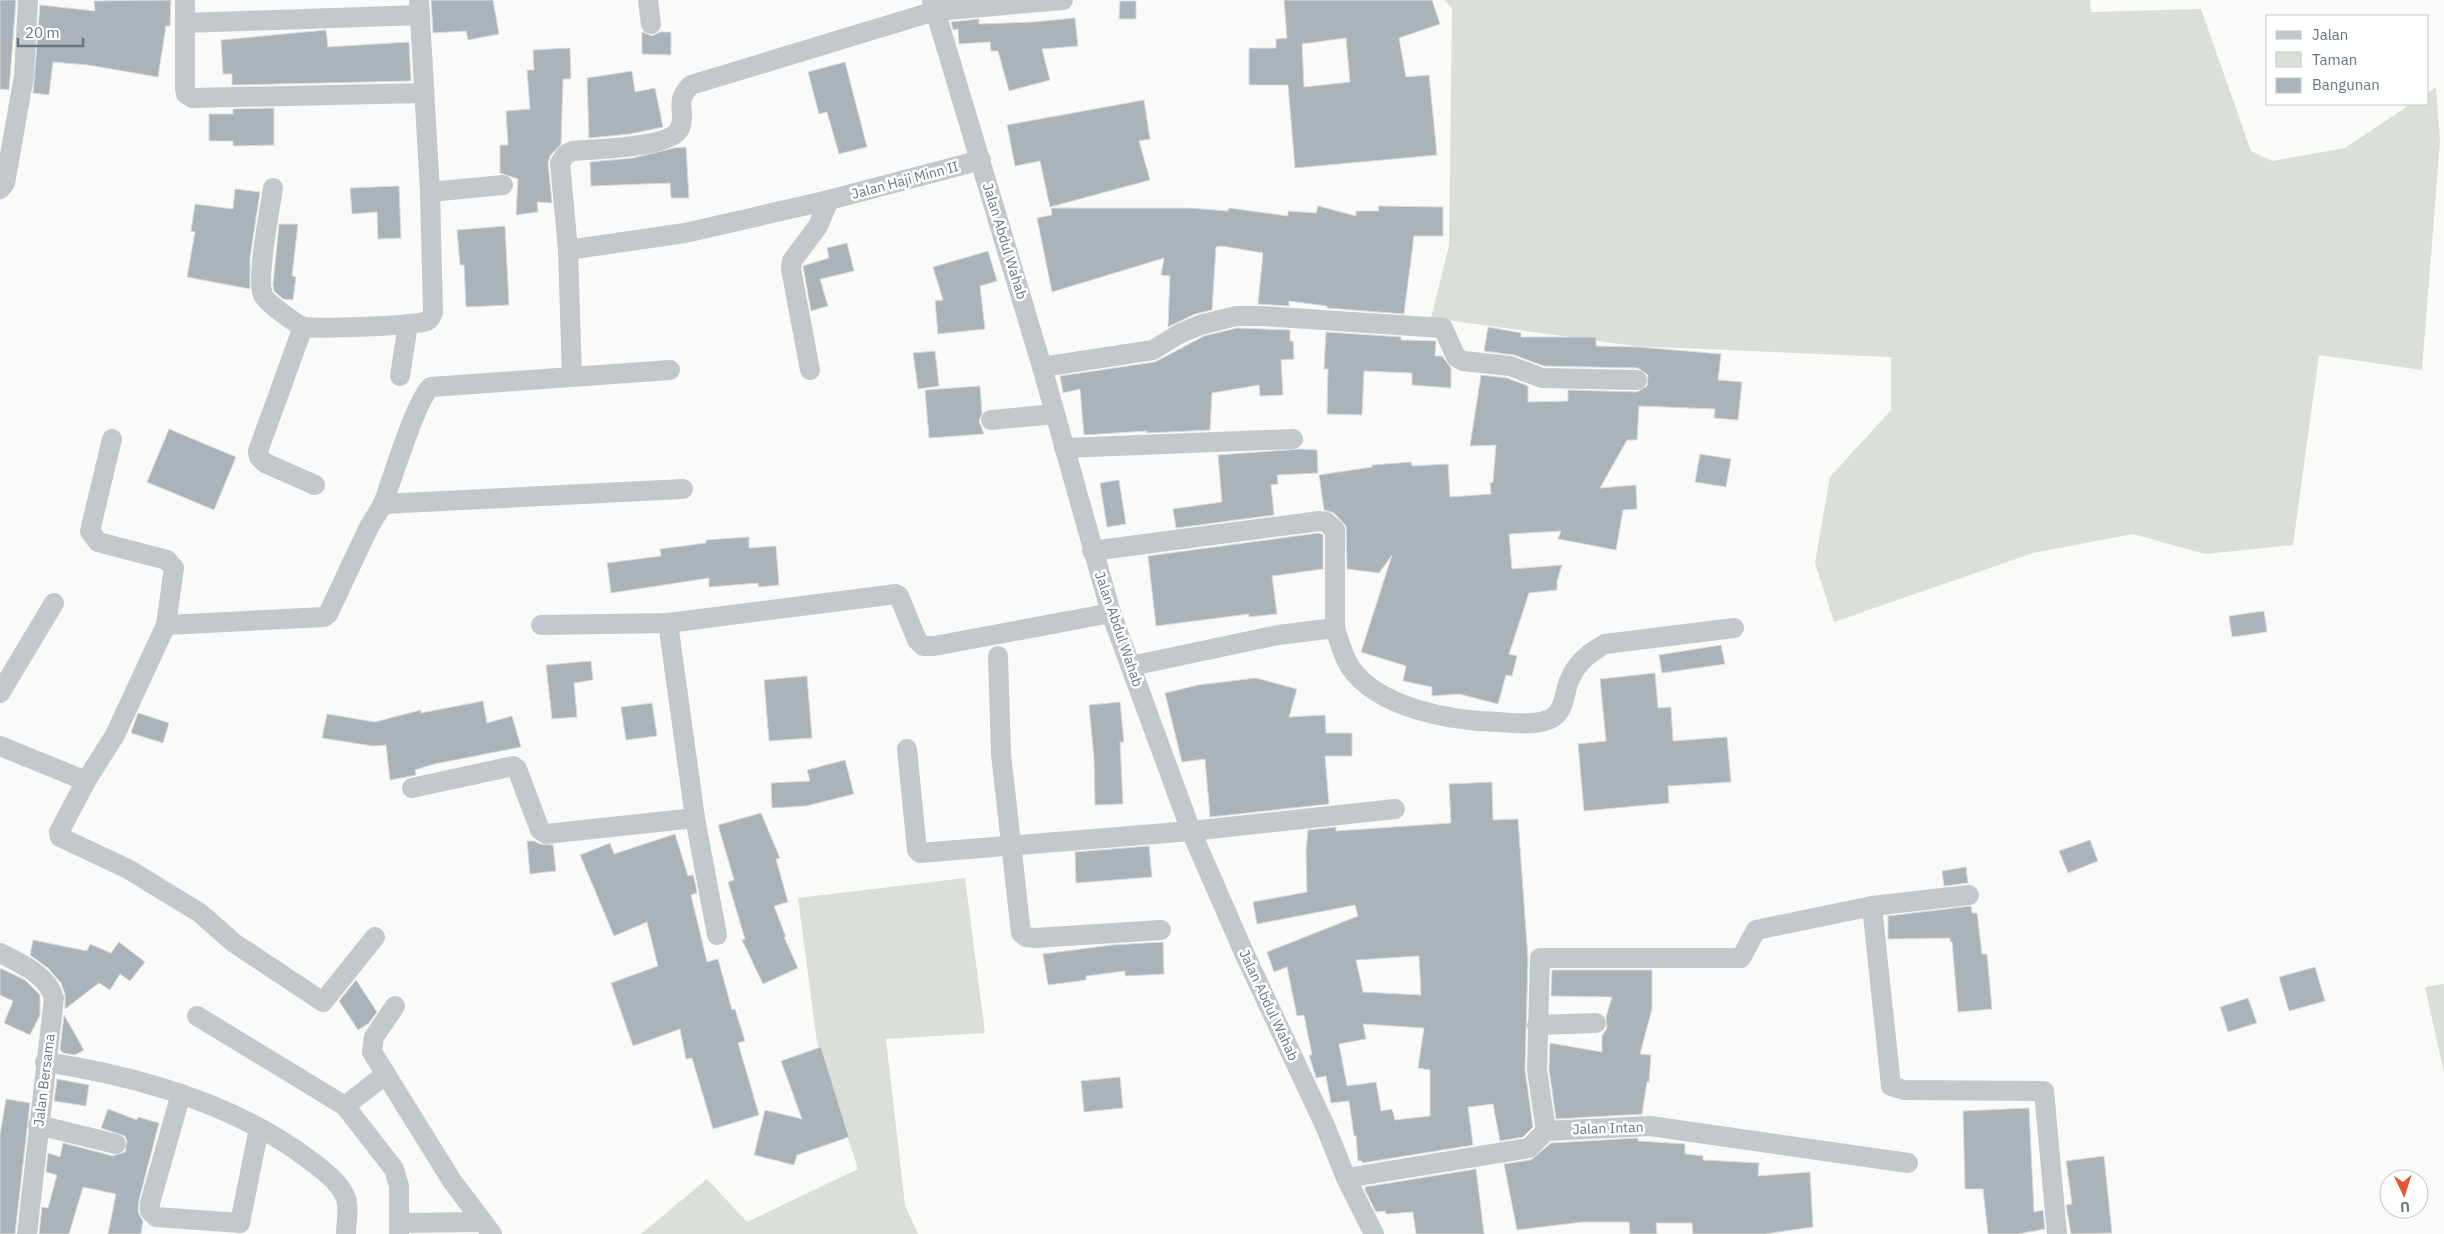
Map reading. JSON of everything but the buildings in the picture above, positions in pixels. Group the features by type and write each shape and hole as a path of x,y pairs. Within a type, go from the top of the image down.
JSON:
{"street":[{"path":"0,190 6,179 24,76 28,0"},
{"path":"185,0 185,89 186,94 192,98 424,93"},
{"path":"648,0 651,24"},
{"path":"572,377 568,250 560,163 566,154 659,141 677,133 681,127 682,98 691,85 933,5 1063,0"},
{"name":"Jalan Abdul Wahab","path":"933,5 1042,366 1092,551 1111,613 1192,831 1245,955 1326,1128 1346,1178 1374,1234"},
{"path":"186,23 420,8 430,192 433,312 428,321 408,324 303,327 274,307 263,296 261,278 273,188"},
{"name":"Jalan Haji Minn II","path":"568,250 685,233 829,200 981,160"},
{"path":"430,192 503,184"},
{"path":"810,370 792,261 818,226 829,200"},
{"path":"1042,366 1153,350 1179,334 1200,325 1236,316 1262,316 1443,328 1456,357 1463,361 1510,366 1542,378 1637,380"},
{"path":"400,376 408,324"},
{"path":"303,327 258,451 259,458 265,462 315,485"},
{"path":"166,626 324,617 328,614 369,527 383,504 418,409 426,390 431,386 670,370"},
{"path":"991,420 1056,414"},
{"path":"112,439 90,531 98,542 167,560 174,568 166,626 115,735 86,781 59,832 60,837 65,842 128,869 200,913 234,942 323,1002 375,937"},
{"path":"1064,448 1293,439"},
{"path":"383,504 683,489"},
{"path":"1092,551 1319,521 1326,522 1335,530 1334,628 1351,668 1363,680 1399,704 1464,720 1517,723 1552,718 1560,710 1576,668 1587,654 1605,644 1734,628"},
{"path":"541,625 668,623 896,594 899,596 917,640 923,646 934,646 1111,613"},
{"path":"0,693 54,602"},
{"path":"668,623 696,818 717,934"},
{"path":"1131,666 1278,635 1334,628"},
{"path":"998,656 1001,754 1018,926 1021,933 1026,937 1161,930"},
{"path":"0,746 86,781"},
{"path":"907,749 917,850 925,853 1011,844 1192,831 1395,808"},
{"path":"412,788 513,766 517,769 540,830 546,834 696,818"},
{"path":"1346,1178 1530,1148 1546,1131 1537,1070 1540,958 1741,958 1756,930 1872,906 1969,895"},
{"path":"1872,906 1891,1086 1904,1090 2044,1091 2057,1234"},
{"name":"Jalan Bersama","path":"0,953 40,976 52,988 54,998 45,1062 27,1234"},
{"path":"395,1006 374,1037 372,1052 452,1181 488,1228"},
{"path":"197,1016 345,1106 394,1169 398,1186 400,1229 488,1228"},
{"path":"1537,1024 1596,1023"},
{"path":"45,1062 101,1070 181,1094 259,1128 304,1156 340,1188 346,1197 346,1234"},
{"path":"345,1106 386,1074"},
{"path":"181,1094 150,1203 152,1215 156,1217 238,1228 259,1128"},
{"path":"38,1125 116,1144"},
{"name":"Jalan Intan","path":"1546,1131 1650,1126 1908,1163"}],"green space":[{"path":"1445,0 2090,0 2091,12 2201,9 2251,151 2272,161 2345,148 2410,105 2429,105 2429,92 2436,87 2440,141 2422,370 2319,355 2293,545 2205,554 2133,534 2033,553 1834,622 1815,563 1830,477 1891,410 1891,357 1634,346 1431,318 1449,245 1452,9"},
{"path":"965,878 985,1033 886,1039 905,1205 918,1234 641,1234 707,1179 747,1222 858,1169 817,1042 798,898"},
{"path":"2444,984 2444,1073 2425,987"}]}
